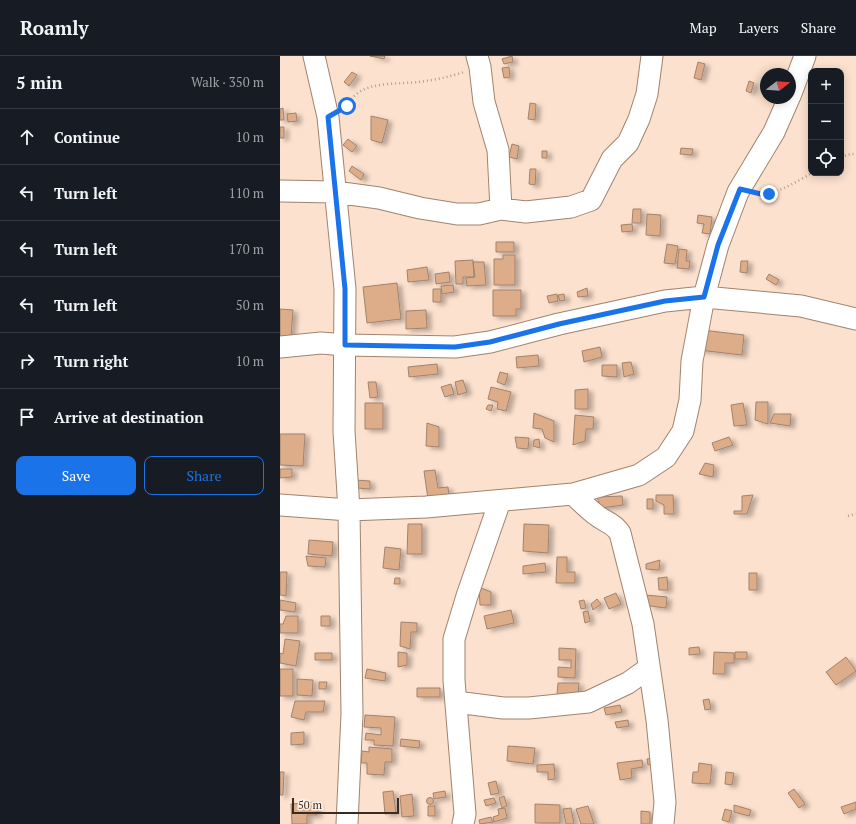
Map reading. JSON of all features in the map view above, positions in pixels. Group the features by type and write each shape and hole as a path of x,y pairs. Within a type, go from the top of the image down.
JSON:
{"street":[{"path":"314,56 328,117 345,289 344,430 349,510 352,714 347,824"},
{"path":"280,191 335,192 379,198 420,208 457,214 479,214 501,209 526,212 571,207 591,200 612,159 628,143 639,119 647,94 652,56"},
{"path":"796,81 805,56"},
{"path":"478,61 484,102 498,150 501,209"},
{"path":"280,505 349,510 426,507 573,494 639,475 666,457 683,431 690,400 692,361 704,297 718,245 740,189 774,132 787,104"},
{"path":"280,347 321,343 345,345 455,347 490,342 559,324 665,301 704,297 801,306 856,319"},
{"path":"573,494 604,521 615,526 620,533 643,624 662,764 665,802 663,824"},
{"path":"463,824 465,814 454,680 454,639 467,596 500,501"},
{"path":"456,702 503,708 529,708 588,702 628,682 649,668"}],"path":[{"path":"328,117 347,106 357,93 372,87 450,77 478,61"},
{"path":"844,156 856,154"},
{"path":"740,189 761,194 769,194 808,175"},
{"path":"848,516 856,514"}],"building":[{"path":"370,56 385,56 384,59"},
{"path":"512,56 513,62 504,64 502,59"},
{"path":"698,62 705,64 701,80 694,78"},
{"path":"509,67 510,77 504,78 502,68"},
{"path":"352,72 357,75 349,86 344,82"},
{"path":"749,81 754,83 751,93 746,91"},
{"path":"530,103 536,104 535,120 528,119"},
{"path":"283,108 284,120 280,120 280,109"},
{"path":"296,113 297,121 288,122 287,114"},
{"path":"371,116 388,120 382,143 371,140"},
{"path":"280,127 284,127 284,138 280,138"},
{"path":"348,139 357,146 352,152 343,145"},
{"path":"512,144 519,146 517,159 509,157"},
{"path":"681,148 693,149 692,155 680,154"},
{"path":"542,151 547,151 547,158 542,158"},
{"path":"352,166 364,174 361,180 349,171"},
{"path":"530,169 536,169 535,185 529,184"},
{"path":"633,209 641,209 641,223 632,223"},
{"path":"647,214 661,215 660,236 646,235"},
{"path":"698,215 712,217 710,234 702,233 704,224 697,223"},
{"path":"632,224 633,231 622,232 621,225"},
{"path":"496,242 514,242 514,252 496,252"},
{"path":"667,244 678,246 675,264 664,263"},
{"path":"679,249 687,250 686,261 690,261 689,269 677,268"},
{"path":"503,255 515,255 515,285 494,285 494,259 503,259"},
{"path":"473,260 474,277 463,277 463,284 456,284 455,261"},
{"path":"741,261 748,261 747,273 740,272"},
{"path":"473,262 484,262 486,285 467,286 466,278 475,277"},
{"path":"427,267 429,280 408,282 407,270"},
{"path":"449,272 450,282 436,284 435,274"},
{"path":"769,274 779,280 776,285 766,279"},
{"path":"397,283 401,319 367,323 363,287"},
{"path":"453,285 454,292 442,294 441,286"},
{"path":"587,288 588,296 578,297 577,292"},
{"path":"433,289 441,289 441,302 433,302"},
{"path":"493,290 521,290 521,309 516,309 516,316 493,316"},
{"path":"557,294 558,301 549,303 547,296"},
{"path":"564,294 565,300 560,301 558,295"},
{"path":"280,309 293,310 291,337 280,336"},
{"path":"426,310 427,328 406,329 406,311"},
{"path":"702,330 744,335 742,355 699,350"},
{"path":"600,347 602,357 584,362 582,351"},
{"path":"538,355 539,366 517,368 516,357"},
{"path":"631,362 634,374 624,377 622,363"},
{"path":"437,364 438,374 409,377 408,367"},
{"path":"602,365 617,365 617,377 602,376"},
{"path":"500,372 508,374 505,385 497,382"},
{"path":"463,380 467,392 458,395 455,382"},
{"path":"368,382 376,382 378,397 370,398"},
{"path":"451,384 454,394 445,397 441,387"},
{"path":"491,387 511,392 506,411 497,409 498,402 488,399"},
{"path":"588,389 588,409 575,409 575,390"},
{"path":"756,402 768,402 768,424 755,420"},
{"path":"365,403 383,403 383,429 365,429"},
{"path":"743,403 747,425 734,426 731,405"},
{"path":"488,405 493,405 491,411 486,409"},
{"path":"534,413 554,421 554,442 545,438 542,429 533,428"},
{"path":"774,414 791,414 790,426 770,423"},
{"path":"575,415 594,417 593,429 586,429 585,441 573,445"},
{"path":"427,423 439,427 439,447 426,446"},
{"path":"280,434 305,434 303,466 280,465"},
{"path":"515,437 529,438 528,449 517,448"},
{"path":"729,437 733,445 715,451 712,443"},
{"path":"539,439 540,448 533,446 534,440"},
{"path":"705,463 714,465 713,477 699,474"},
{"path":"280,469 292,469 292,477 280,478"},
{"path":"435,470 438,488 448,487 449,496 428,499 424,471"},
{"path":"355,480 370,481 370,489 357,488"},
{"path":"656,495 673,495 674,514 664,514 664,505 656,501"},
{"path":"753,495 747,514 734,514 734,511 742,511 742,496"},
{"path":"622,496 623,505 601,508 597,497"},
{"path":"647,499 653,499 653,509 647,509"},
{"path":"408,524 422,524 422,554 407,554"},
{"path":"524,524 549,525 548,553 523,551"},
{"path":"309,540 333,542 332,556 308,554"},
{"path":"385,547 401,549 399,570 383,568"},
{"path":"306,556 326,558 325,567 308,566"},
{"path":"557,557 567,557 567,572 575,572 575,583 556,583"},
{"path":"660,560 659,570 646,569 646,564"},
{"path":"545,563 546,572 523,574 523,566"},
{"path":"280,572 287,572 286,596 280,595"},
{"path":"749,573 757,573 757,590 749,590"},
{"path":"667,577 668,590 659,590 658,578"},
{"path":"395,578 400,578 400,584 394,584"},
{"path":"479,587 491,592 491,605 480,605"},
{"path":"616,593 621,604 609,609 604,598"},
{"path":"646,595 667,597 666,608 650,606"},
{"path":"597,599 601,604 593,610 591,604"},
{"path":"280,600 296,603 295,612 280,610"},
{"path":"584,600 586,608 581,609 579,601"},
{"path":"511,610 514,623 487,629 484,616"},
{"path":"588,611 590,621 585,623 583,612"},
{"path":"286,616 298,616 298,633 280,633 280,624 283,624"},
{"path":"321,616 330,616 330,626 321,626"},
{"path":"401,622 417,623 417,632 411,632 410,649 400,646"},
{"path":"285,639 300,641 296,666 280,663 280,653 283,654"},
{"path":"699,647 700,654 689,655 689,648"},
{"path":"559,648 576,649 575,678 558,677 558,667 571,668 571,660 559,660"},
{"path":"398,652 407,653 407,665 398,667"},
{"path":"714,652 734,653 734,663 725,663 725,674 713,674"},
{"path":"735,652 747,652 747,659 735,659"},
{"path":"315,653 332,653 332,660 315,660"},
{"path":"846,657 856,671 836,685 826,672"},
{"path":"280,669 293,669 293,696 280,696"},
{"path":"367,669 386,673 385,681 365,678"},
{"path":"297,679 313,680 312,696 297,695"},
{"path":"319,682 327,682 326,689 319,689"},
{"path":"558,683 579,683 578,696 557,695"},
{"path":"417,688 440,688 440,697 417,697"},
{"path":"709,699 711,709 705,710 703,700"},
{"path":"295,701 325,701 323,712 306,712 304,720 291,717"},
{"path":"620,705 622,712 606,715 604,708"},
{"path":"365,715 395,717 393,746 374,745 374,740 365,740 366,733 381,735 381,728 364,727"},
{"path":"628,720 629,726 617,728 615,722"},
{"path":"304,732 304,744 291,745 291,733"},
{"path":"401,739 420,741 419,748 400,746"},
{"path":"508,746 535,748 533,764 507,761"},
{"path":"369,747 392,749 392,762 385,762 384,775 367,774 367,763 361,763 362,751 369,752"},
{"path":"657,757 658,763 648,765 647,759"},
{"path":"642,760 643,767 631,769 632,778 620,780 617,763"},
{"path":"699,763 712,765 710,784 692,783 693,772 698,772"},
{"path":"554,764 555,779 548,780 548,772 537,772 537,765"},
{"path":"280,772 284,772 283,795 280,795"},
{"path":"726,772 734,773 732,785 725,784"},
{"path":"496,781 499,793 491,795 488,783"},
{"path":"794,789 805,804 799,808 788,793"},
{"path":"393,791 396,813 385,814 383,792"},
{"path":"445,791 446,797 434,799 433,793"},
{"path":"412,794 414,816 402,817 400,796"},
{"path":"504,796 507,806 502,808 499,798"},
{"path":"430,797 433,798 433,804 430,805 427,804 426,801 427,798"},
{"path":"494,798 496,803 486,806 484,800"},
{"path":"317,802 317,815 307,815 307,824 292,824 291,804"},
{"path":"856,802 856,809 844,814 841,807"},
{"path":"535,804 560,805 560,823 535,823"},
{"path":"734,805 751,810 749,816 734,812"},
{"path":"428,806 435,806 435,816 428,816"},
{"path":"588,806 594,824 581,824 576,809"},
{"path":"505,808 507,818 494,822 493,817 499,815 498,809"},
{"path":"571,808 574,824 566,824 563,809"},
{"path":"725,809 732,811 729,822 722,820"},
{"path":"641,811 650,812 650,824 641,824"},
{"path":"491,817 493,822 480,824 479,820"}],"route":[{"path":"347,106 328,117 345,289 345,345 455,347 505,339 559,324 665,301 704,297 718,245 738,192 740,189 761,194 769,194"}]}
